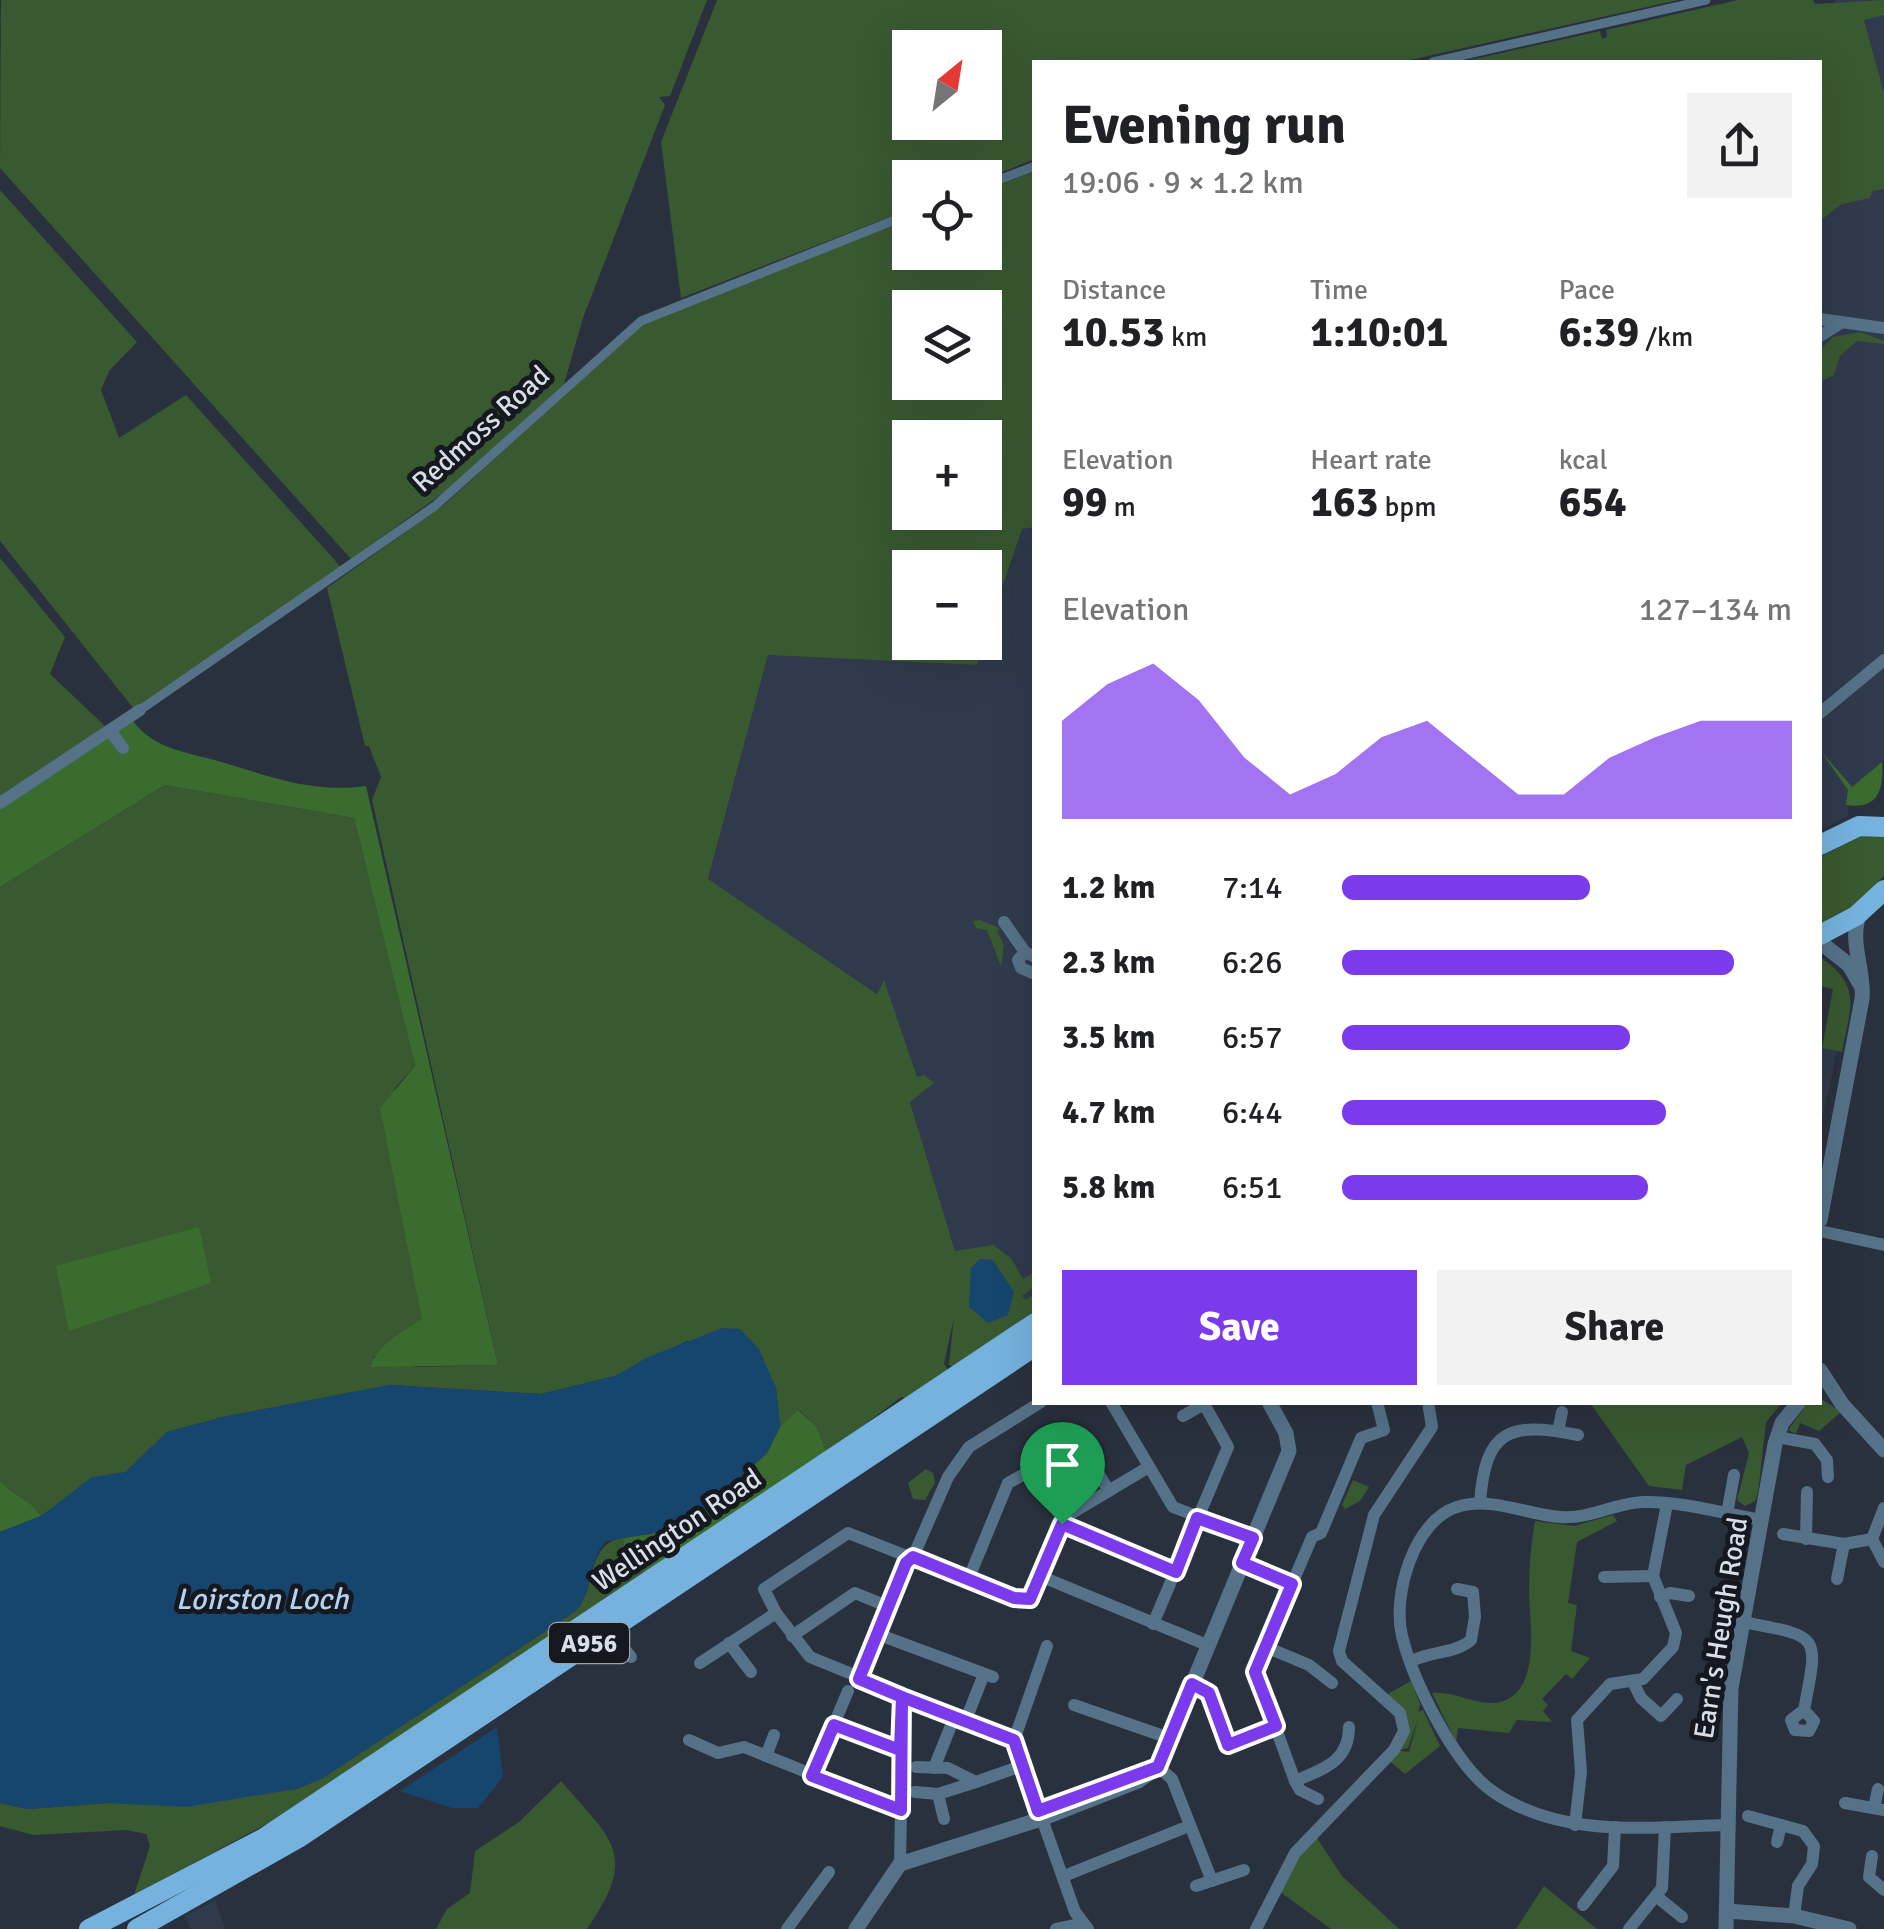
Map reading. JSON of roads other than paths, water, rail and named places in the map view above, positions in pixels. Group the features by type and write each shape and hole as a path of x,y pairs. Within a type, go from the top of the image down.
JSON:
{"main road":[{"path":"1822,844 1884,813"},
{"path":"1860,826 1884,827"},
{"path":"1822,938 1870,910 1884,890"},
{"name":"Wellington Road","path":"89,1929 264,1838 1032,1324"},
{"name":"Wellington Road","path":"137,1929 170,1914 300,1836 1032,1348"}],"street":[{"path":"1442,60 1706,0"},
{"path":"1002,179 1032,167"},
{"name":"Redmoss Road","path":"0,803 435,506 641,321 892,221"},
{"path":"1822,320 1884,328"},
{"path":"1822,335 1844,322"},
{"path":"1822,711 1884,660"},
{"path":"110,730 122,748"},
{"path":"1822,1209 1864,975 1854,934 1870,910"},
{"path":"1004,922 1032,964"},
{"path":"1822,941 1852,969 1862,992"},
{"path":"1822,1231 1884,1245"},
{"path":"1822,1380 1884,1450"},
{"path":"859,1679 906,1563 913,1557 948,1477 969,1447 1036,1405"},
{"path":"1112,1405 1173,1507 1253,1538"},
{"path":"1183,1416 1200,1405"},
{"path":"1152,1624 1228,1447 1204,1405"},
{"path":"1154,1770 1288,1451 1286,1433 1271,1405"},
{"path":"1318,1799 1300,1790 1295,1781 1255,1672 1312,1537 1321,1533 1362,1438 1384,1430 1378,1405"},
{"name":"Earn's Heugh Road","path":"1726,1929 1728,1720 1777,1437 1797,1405"},
{"path":"1256,1929 1294,1853 1394,1750 1404,1731 1400,1713 1342,1661 1339,1651 1374,1515 1422,1448 1432,1427 1429,1406"},
{"path":"1558,1431 1562,1412"},
{"path":"1480,1503 1482,1466 1494,1444 1511,1431 1534,1426 1578,1435"},
{"path":"1777,1437 1816,1444 1827,1460 1828,1477"},
{"path":"968,1580 1008,1483 1080,1444 1109,1492"},
{"path":"1014,1740 810,1657 776,1613 764,1589 848,1533 1022,1601 1030,1599 1065,1517 1147,1468"},
{"path":"1726,1514 1734,1475"},
{"path":"1806,1538 1808,1492"},
{"path":"1727,1826 1575,1825 1527,1810 1491,1790 1459,1759 1435,1718 1402,1636 1400,1612 1414,1548 1433,1520 1455,1507 1480,1503 1560,1518 1640,1502 1762,1520"},
{"path":"1575,1825 1581,1790 1577,1720 1610,1684 1643,1680 1674,1647 1676,1633 1654,1576 1667,1504"},
{"path":"1884,1508 1872,1539 1884,1562"},
{"path":"1062,1524 1176,1572"},
{"path":"1784,1534 1844,1544 1872,1539"},
{"path":"1837,1578 1844,1544"},
{"path":"1623,1559 1624,1576"},
{"path":"1242,1563 1292,1584"},
{"path":"1040,1576 1206,1646"},
{"path":"1604,1577 1654,1576"},
{"path":"1412,1661 1436,1650 1456,1649 1471,1640 1480,1591 1457,1590"},
{"path":"1660,1597 1670,1592 1689,1596"},
{"path":"792,1636 855,1593 889,1607"},
{"path":"700,1663 776,1613"},
{"path":"1743,1622 1797,1632 1811,1643 1814,1656 1804,1710"},
{"path":"608,1630 631,1657"},
{"path":"878,1634 989,1676 934,1768"},
{"path":"729,1643 751,1672"},
{"path":"1047,1646 1014,1740 1085,1926 1056,1929"},
{"path":"1266,1647 1309,1664 1332,1682"},
{"path":"1633,1682 1641,1698 1661,1716 1677,1698"},
{"path":"1192,1684 1209,1693 1228,1745 1276,1726"},
{"path":"812,1776 848,1690"},
{"path":"856,1929 900,1864 902,1697"},
{"path":"1074,1704 1169,1738"},
{"path":"834,1725 900,1750"},
{"path":"1295,1781 1340,1758 1346,1751 1349,1727"},
{"path":"766,1756 774,1736"},
{"path":"688,1740 718,1753 744,1747 901,1810"},
{"path":"914,1792 938,1794 1021,1766"},
{"path":"916,1767 948,1768 976,1782"},
{"path":"900,1864 986,1834 998,1824 1040,1815 1135,1772 1154,1770 1172,1779 1212,1882"},
{"path":"1845,1802 1879,1809 1878,1789"},
{"path":"938,1794 944,1819"},
{"path":"1748,1816 1803,1831 1814,1846 1812,1864 1798,1886 1794,1916"},
{"path":"1064,1876 1189,1826"},
{"path":"1777,1842 1781,1826"},
{"path":"1584,1905 1613,1866 1615,1827"},
{"path":"1629,1929 1656,1896 1664,1876 1665,1827"},
{"path":"1872,1856 1869,1878 1884,1890"},
{"path":"1196,1886 1244,1870"},
{"path":"786,1929 829,1872"},
{"path":"802,1880 817,1889"},
{"path":"1656,1896 1682,1917"},
{"path":"1727,1911 1794,1916 1848,1929"}],"water":[{"path":"980,1259 993,1260 1014,1292 1008,1315 988,1323 969,1307 971,1268"},
{"name":"Loirston Loch","path":"722,1328 740,1329 759,1349 776,1388 780,1427 767,1453 696,1521 668,1531 606,1541 596,1557 577,1610 323,1778 296,1789 187,1807 104,1803 28,1809 0,1803 0,1532 41,1516 92,1477 125,1472 167,1432 223,1417 390,1385 541,1394 615,1376 646,1358"},
{"path":"497,1727 503,1777 478,1808 452,1808 400,1791"}]}
